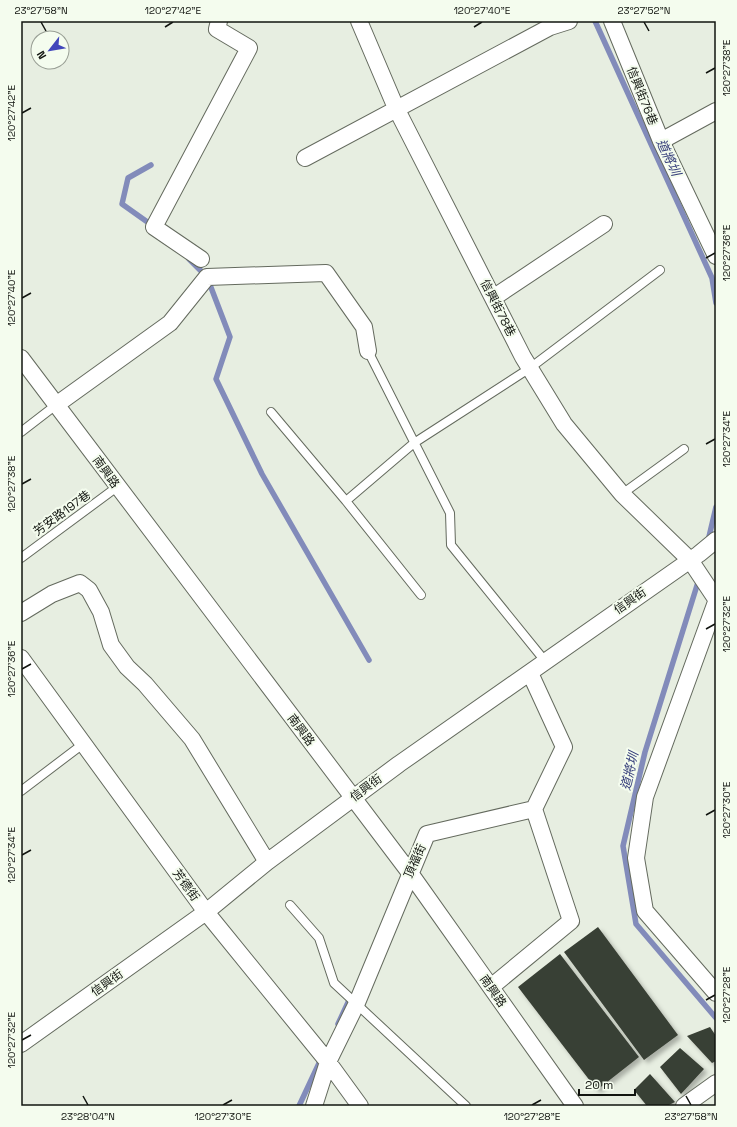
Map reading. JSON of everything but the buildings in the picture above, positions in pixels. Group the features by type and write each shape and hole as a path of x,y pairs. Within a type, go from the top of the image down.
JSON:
{"street":[{"path":"200,259 154,227 249,48 217,29 219,21"},
{"name":"信興街78巷","path":"359,21 396,108 530,368 564,424 622,494 695,561 705,582 716,599"},
{"path":"305,158 550,27 569,21"},
{"name":"信興街76巷","path":"612,21 661,141 716,256"},
{"path":"661,141 716,111"},
{"path":"493,298 604,224"},
{"path":"56,405 170,323 208,277 326,273 364,327 368,351"},
{"name":"南興路","path":"21,358 410,873 575,1106"},
{"name":"信興街","path":"21,1044 206,912 267,862 353,798 545,661 695,561 716,540"},
{"path":"21,613 52,594 80,582 89,590 101,612 111,645 127,667 145,684 192,738 267,862"},
{"path":"716,602 645,797 636,858 645,911 716,992"},
{"name":"芳德街","path":"21,658 206,912 328,1062 360,1106"},
{"path":"491,987 571,921 534,809 564,747 530,673"},
{"name":"頂福街","path":"314,1106 328,1062 356,1005 427,834 534,809"},
{"path":"684,1106 716,1083"}],"lane":[{"path":"346,501 414,443 530,368 660,270"},
{"path":"368,351 450,513 451,545 545,661"},
{"path":"21,432 56,405"},
{"path":"271,412 346,501 421,595"},
{"path":"622,494 684,449"},
{"name":"芳安路197巷","path":"21,558 117,487"},
{"path":"21,791 83,744"},
{"path":"290,905 319,938 334,983 466,1106"}],"waterway":[{"name":"道將圳","path":"595,21 712,278 716,303"},
{"path":"151,165 128,178 122,204 153,226"},
{"path":"189,259 207,277 230,337 216,379 262,474 369,660"},
{"name":"道將圳","path":"708,541 716,507"},
{"name":"道將圳","path":"699,579 645,752 623,846 636,924 716,1018"},
{"path":"338,1024 351,996"},
{"path":"299,1106 321,1059"}]}
